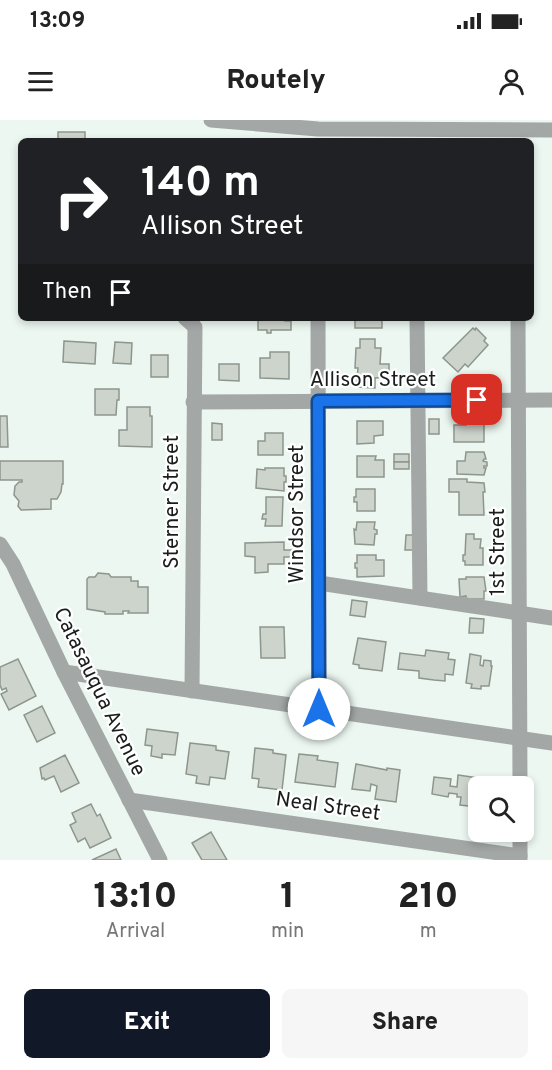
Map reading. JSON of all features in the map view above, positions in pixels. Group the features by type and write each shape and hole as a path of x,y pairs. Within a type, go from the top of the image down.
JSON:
{"street":[{"path":"211,120 318,130 418,135 552,130"},
{"name":"Sterner Street","path":"188,321 195,327 192,691"},
{"name":"Windsor Street","path":"318,321 319,709"},
{"path":"417,321 420,598"},
{"name":"1st Street","path":"518,321 520,776"},
{"name":"Allison Street","path":"193,402 552,400"},
{"name":"Catasauqua Avenue","path":"0,543 13,564 64,672 160,860"},
{"path":"318,584 552,618"},
{"path":"64,672 552,743"},
{"name":"Neal Street","path":"129,800 520,858"},
{"path":"520,842 520,858"}],"building":[{"path":"58,132 85,132 85,138 58,138"},
{"path":"258,321 291,321 291,330 271,330 271,333 267,333 267,330 258,330"},
{"path":"355,321 382,321 382,328 355,328"},
{"path":"473,328 475,330 476,328 486,338 484,341 488,345 468,367 465,364 458,372 443,358"},
{"path":"360,339 375,339 375,348 381,348 380,364 389,364 389,377 375,378 375,388 356,387 358,368 355,368 356,348 360,348"},
{"path":"64,341 96,343 95,364 63,362"},
{"path":"115,342 132,343 131,364 113,363"},
{"path":"270,352 289,352 289,379 260,378 260,358 270,358"},
{"path":"151,355 168,355 168,377 151,377"},
{"path":"219,364 239,364 239,381 219,380"},
{"path":"95,389 119,389 116,415 95,415"},
{"path":"127,407 150,407 152,447 119,446 119,430 127,430"},
{"path":"0,416 7,416 8,447 0,447"},
{"path":"429,419 439,419 439,434 429,434"},
{"path":"484,420 484,442 454,442 454,425 466,425 466,421"},
{"path":"357,421 383,421 383,435 374,436 374,443 357,444"},
{"path":"212,423 222,424 222,440 212,440"},
{"path":"265,433 283,433 283,455 258,455 258,441 265,441"},
{"path":"466,452 484,452 486,459 483,461 487,462 487,466 484,466 486,468 484,475 457,474 457,461 465,461"},
{"path":"394,454 409,454 409,462 394,462"},
{"path":"357,456 376,456 375,460 384,460 384,477 357,477"},
{"path":"0,461 63,461 61,492 57,499 51,499 51,509 21,510 18,506 19,501 14,495 15,486 22,480 0,480"},
{"path":"394,462 409,462 409,469 394,469"},
{"path":"265,468 284,468 286,482 284,482 284,491 256,488 257,469 265,470"},
{"path":"449,479 467,479 467,482 484,483 484,515 459,515 459,492 449,492"},
{"path":"356,489 375,489 375,511 357,511 357,502 354,502"},
{"path":"266,497 283,497 282,526 265,526 266,519 262,519 263,514 266,514"},
{"path":"357,522 375,522 374,529 377,530 377,534 375,534 374,545 355,544 354,529 356,530"},
{"path":"466,534 474,534 474,539 481,539 483,565 465,565 463,555 465,555"},
{"path":"406,535 415,535 415,550 405,550"},
{"path":"284,542 284,550 292,550 292,557 284,557 284,564 268,564 268,572 255,573 255,557 245,556 245,543"},
{"path":"357,555 376,555 376,560 384,560 384,576 357,577 355,563 357,563"},
{"path":"98,573 109,574 111,577 131,577 131,581 138,581 138,587 148,587 148,613 123,611 123,614 105,614 105,612 87,609 87,579 95,577"},
{"path":"466,577 484,577 486,591 484,591 484,599 460,597 459,579 466,579"},
{"path":"352,600 367,602 365,617 350,615"},
{"path":"470,618 484,619 483,633 469,633"},
{"path":"260,627 284,627 285,658 261,658"},
{"path":"358,638 386,642 382,671 359,668 359,665 353,664"},
{"path":"426,650 449,653 448,659 455,660 453,675 445,674 445,681 434,680 419,678 419,671 398,669 400,653 425,656"},
{"path":"470,654 481,656 480,665 483,666 484,660 491,661 489,686 481,686 481,689 471,688 472,684 466,683"},
{"path":"18,659 36,696 9,710 1,694 7,691 6,688 2,690 0,685 0,667"},
{"path":"42,706 55,733 37,742 24,715"},
{"path":"147,729 178,733 175,755 162,754 162,758 151,756 152,746 145,745"},
{"path":"190,743 216,746 216,750 229,752 225,779 210,777 209,785 196,783 197,776 186,774"},
{"path":"255,748 273,750 273,753 286,755 282,790 258,787 259,779 252,778"},
{"path":"299,754 318,756 317,760 338,763 335,787 295,782"},
{"path":"65,755 79,783 61,792 54,776 42,779 40,768"},
{"path":"356,764 400,770 396,802 375,799 377,786 371,784 370,791 352,789"},
{"path":"458,775 468,776 468,806 460,805 461,797 457,797 457,794 449,793 448,797 432,794 434,777 451,779 450,786 457,787"},
{"path":"91,804 97,816 100,814 111,838 90,848 85,838 78,842 70,825 76,822 72,813"},
{"path":"211,832 227,860 202,860 192,843"},
{"path":"116,849 121,860 92,860"}],"route":[{"path":"319,709 318,401 477,400"}]}
